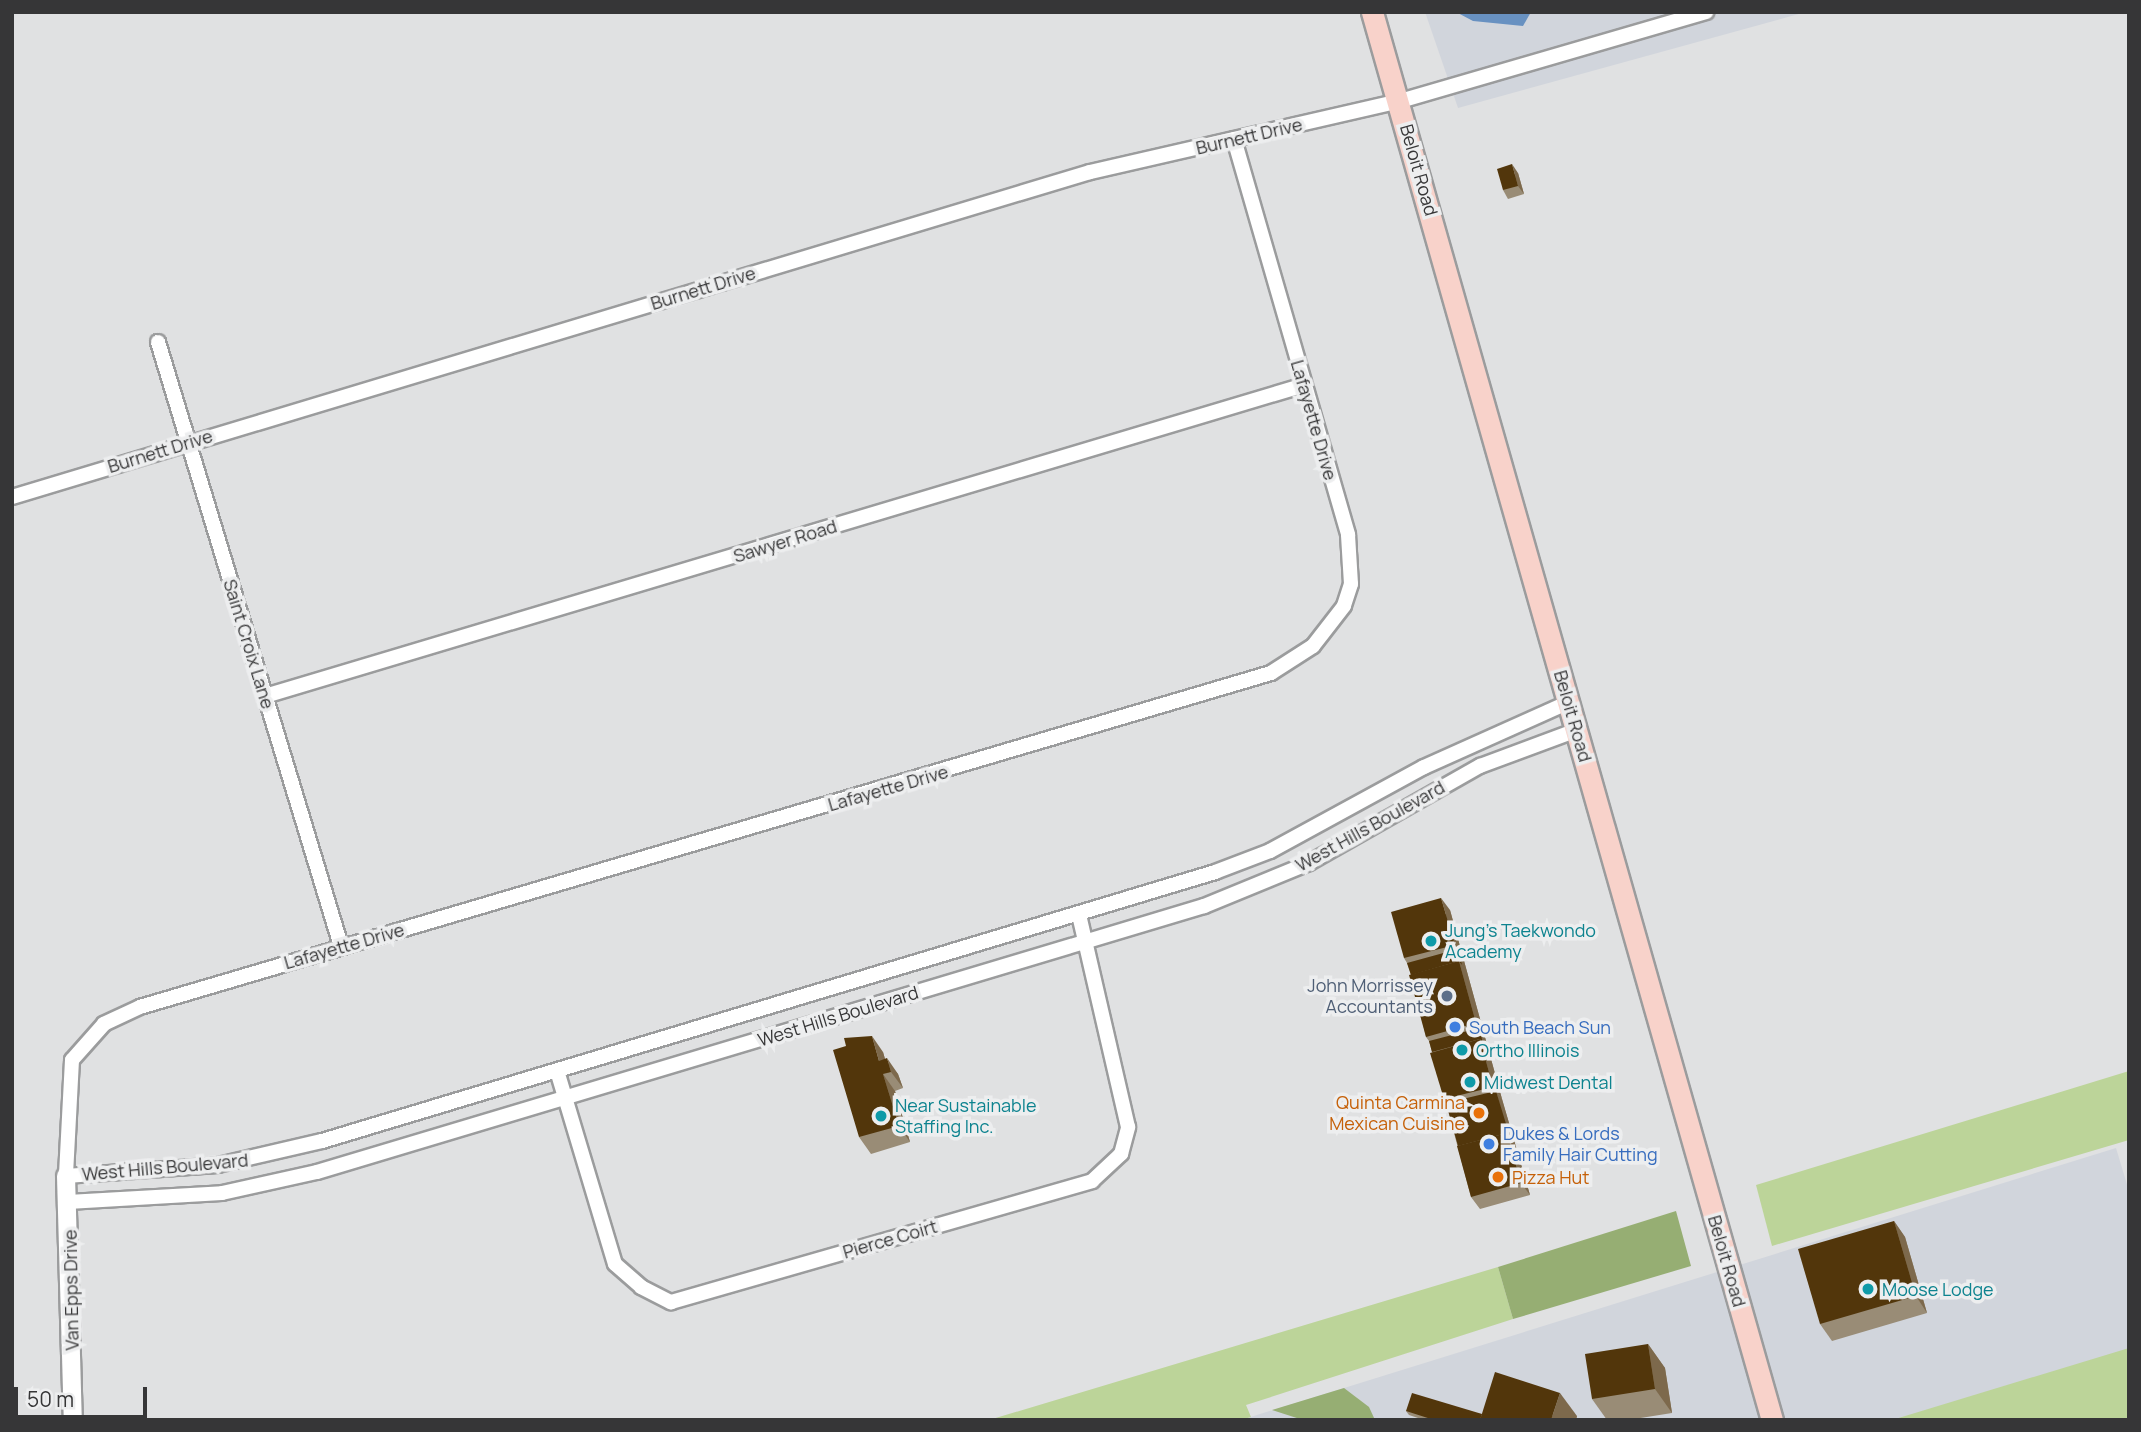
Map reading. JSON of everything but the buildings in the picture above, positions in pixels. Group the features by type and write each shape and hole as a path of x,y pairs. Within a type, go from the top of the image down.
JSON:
{"main road":[{"name":"Beloit Road","path":"1372,12 1400,101 1772,1420"}],"street":[{"name":"Burnett Drive","path":"12,497 1090,172 1400,101 1664,19 1706,12"},
{"name":"Lafayette Drive","path":"66,1176 72,1060 104,1024 140,1007 998,756 1271,673 1294,661 1334,621 1351,584 1348,535 1234,139"},
{"name":"Saint Croix Lane","path":"158,342 341,947"},
{"name":"Sawyer Road","path":"265,696 1304,385"},
{"name":"West Hills Boulevard","path":"66,1176 191,1168 256,1158 558,1073 1079,914 1270,851 1424,767 1569,702"},
{"name":"West Hills Boulevard","path":"68,1202 167,1199 254,1187 565,1098 1085,941 1256,886 1332,851 1480,766 1577,730"},
{"name":"Pierce Coirt","path":"558,1073 615,1264 641,1287 671,1302 1092,1181 1121,1154 1128,1127 1079,914"},
{"name":"Van Epps Drive","path":"66,1176 73,1420"}],"shaded area":[{"path":"1425,12 1806,12 1458,108"},
{"path":"2116,1148 2129,1191 2129,1420 1241,1420"}],"green space":[{"path":"2129,1071 2129,1140 1772,1246 1756,1185"},
{"path":"1676,1211 1691,1266 1513,1319 1498,1267"},
{"path":"1498,1267 1513,1319 1246,1405 1251,1417 1241,1420 989,1420"},
{"path":"2129,1348 2129,1420 1892,1420"},
{"path":"1344,1388 1369,1407 1375,1420 1303,1420 1272,1410"}],"water":[{"path":"1456,12 1531,12 1523,26 1473,21"}],"place":[{"name":"Jung's Taekwondo Academy","path":"1431,941"},
{"name":"John Morrissey Accountants","path":"1447,996"},
{"name":"South Beach Sun","path":"1455,1027"},
{"name":"Ortho Illinois","path":"1462,1050"},
{"name":"Midwest Dental","path":"1470,1082"},
{"name":"Quinta Carmina Mexican Cuisine","path":"1479,1113"},
{"name":"Near Sustainable Staffing Inc.","path":"881,1116"},
{"name":"Dukes & Lords Family Hair Cutting","path":"1489,1144"},
{"name":"Pizza Hut","path":"1498,1177"},
{"name":"Moose Lodge","path":"1868,1289"}]}
